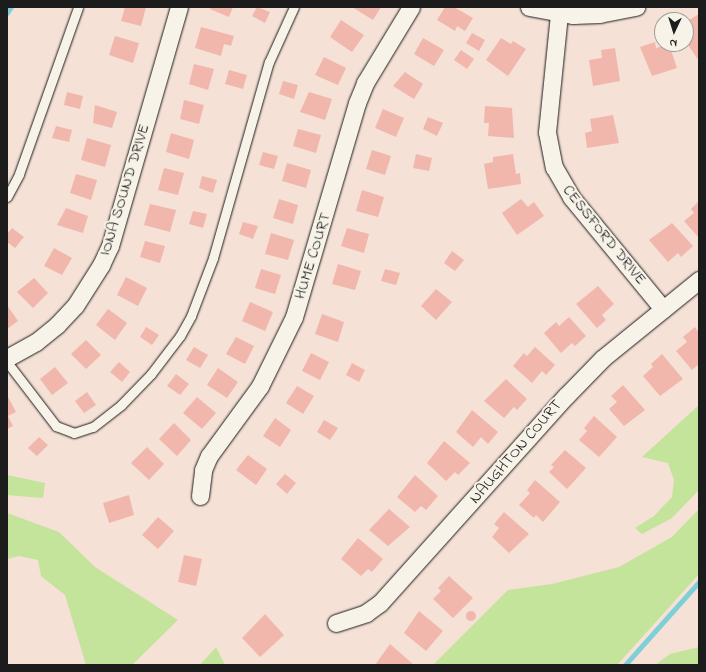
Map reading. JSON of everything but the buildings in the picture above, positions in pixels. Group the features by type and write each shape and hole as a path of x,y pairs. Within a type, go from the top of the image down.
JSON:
{"street":[{"name":"IONA SOUND DRIVE","path":"7,358 36,342 57,325 75,306 102,265 110,246 179,7"},
{"name":"HUME COURT","path":"200,496 203,470 209,456 260,386 285,338 306,281 357,103 366,83 411,7"},
{"path":"529,7 559,14 599,14 636,7"},
{"name":"CESSFORD DRIVE","path":"559,14 547,132 554,167 571,197 663,309"},
{"name":"NAUGHTON COURT","path":"336,623 366,613 380,603 566,396 603,358 699,280"}],"lane":[{"path":"7,197 19,174 78,7"},
{"path":"7,362 56,426 74,433 85,432 93,427 121,405 151,374 180,336 191,316 213,258 270,62 294,7"}],"green space":[{"path":"699,405 699,490 672,518 642,534 635,528 654,516 672,497 674,480 668,463 642,457"},
{"path":"7,475 45,483 43,498 7,495"},
{"path":"699,509 699,574 617,665 433,665 508,590 552,584 619,567 672,537"},
{"path":"7,513 59,532 95,567 178,620 132,665 86,665 65,595 41,576 38,560 19,556 7,559"},
{"path":"216,647 225,665 200,665"},
{"path":"699,647 699,665 655,665 670,654"}],"waterway":[{"path":"7,13 11,7"},
{"path":"625,665 699,582"}]}
